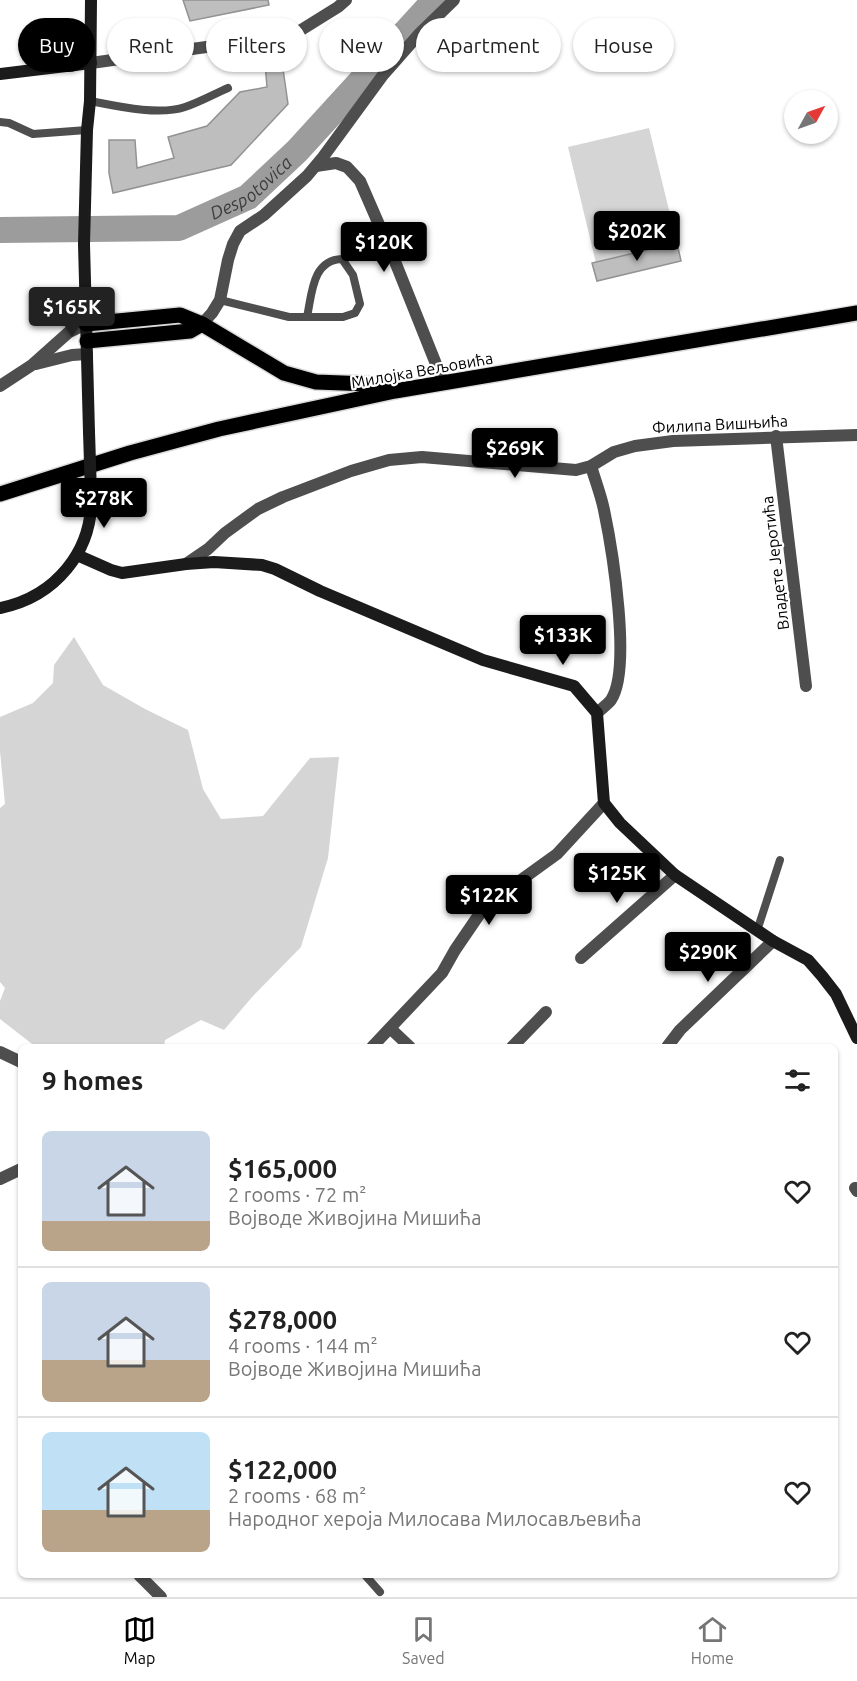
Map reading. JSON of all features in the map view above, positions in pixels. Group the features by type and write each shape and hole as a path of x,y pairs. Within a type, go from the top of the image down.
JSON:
{"main road":[{"name":"Милојка Вељовића","path":"0,494 130,453 219,429 395,392 857,313"},
{"path":"86,324 180,315 202,324 284,373 316,382 369,384 395,392"},
{"path":"87,348 190,331 202,324"}],"street":[{"path":"91,0 91,18"},
{"path":"202,324 220,300 228,260 240,231 289,193 316,166 383,75 420,33 454,0"},
{"path":"95,62 293,35 341,2"},
{"path":"0,74 18,72"},
{"path":"0,608 22,602 45,590 62,576 78,555 90,524 92,511 84,244 91,72"},
{"path":"316,166 336,163 347,167 360,181 444,384"},
{"path":"0,386 32,366 69,332 86,324"},
{"path":"32,366 72,355 87,348"},
{"name":"Филипа Вишњића","path":"186,564 258,509 314,485 388,460 422,458 576,470 591,466 614,452 635,446 673,441 857,435"},
{"name":"Владете Јеротића","path":"776,436 806,686"},
{"path":"591,466 604,508 620,622 620,662 616,684 611,700 597,713"},
{"path":"78,555 122,573 186,564 243,562 275,569 320,591 483,660 574,686 597,713 604,803 620,823 675,875 757,931 808,960 836,994 857,1038"},
{"path":"375,1044 442,973 485,906 557,854 604,803"},
{"path":"581,958 675,875"},
{"path":"669,1044 680,1030 773,941"},
{"path":"515,1044 546,1012"},
{"path":"391,1029 407,1044"},
{"path":"0,1052 18,1061"},
{"path":"0,1179 18,1170"},
{"path":"142,1578 161,1597"}],"lane":[{"path":"90,101 117,107 150,110 182,108 228,88"},
{"path":"0,122 9,123 33,134 87,130"},
{"path":"220,300 289,316 307,317 343,317 355,313 360,304 353,275 342,259 325,262 318,271 307,317"},
{"path":"757,931 780,860"},
{"path":"368,1578 380,1592"}],"shaded area":[{"path":"649,128 677,243 596,263 568,147"},
{"path":"74,637 103,685 188,730 203,789 221,819 263,816 310,758 339,757 328,858 301,947 253,996 224,1030 201,1020 165,1040 164,1044 32,1044 0,1019 0,1001 5,988 0,982 0,808 5,804 0,751 0,717 33,703 53,683 54,665"}],"building":[{"path":"183,0 268,0 269,5 194,20 194,18 189,18"},
{"path":"266,72 283,72 288,104 231,165 113,193 109,173 109,140 135,140 137,168 174,158 168,137 207,126 240,92 267,87"},
{"path":"677,243 681,261 597,281 592,263"}],"waterway":[{"name":"Despotovica","path":"0,230 179,228 248,197 297,151 435,0"}]}
